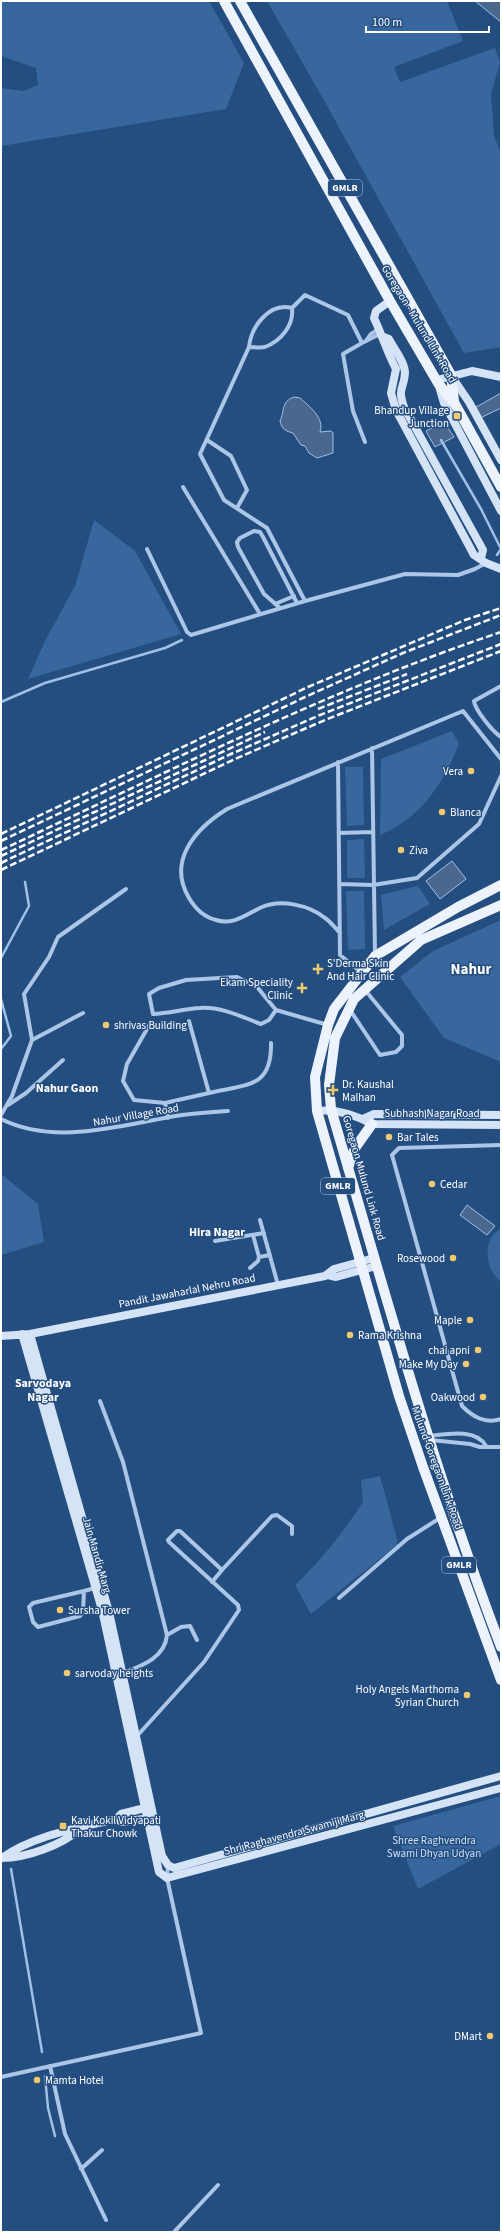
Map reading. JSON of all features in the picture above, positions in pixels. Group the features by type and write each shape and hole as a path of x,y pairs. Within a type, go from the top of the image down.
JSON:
{"main road":[{"name":"Goregaon - Mulund Link Road","path":"224,1 390,301 438,382 456,406"},
{"name":"Goregaon - Mulund Link Road","path":"240,1 451,375 456,406"},
{"path":"456,406 465,433 501,487"},
{"name":"GMLR","path":"361,1266 317,1111 315,1077 328,1024 334,1009 375,956 445,915 501,886"},
{"name":"Goregaon Mulund Link Road","path":"375,1262 331,1109 329,1085 335,1038 354,998 421,940 501,905"},
{"path":"348,1168 355,1148 372,1124"},
{"name":"Mulund-Goregaon Link Road","path":"375,1262 429,1438 478,1586 501,1647"},
{"name":"Mulund-Goregaon Link Road","path":"361,1266 399,1396 441,1518 501,1680"},
{"path":"468,1590 478,1586"}],"street":[{"path":"292,308 305,295 348,315 364,342"},
{"path":"147,548 187,632 191,635 297,603 405,574 458,575 475,569 483,560 483,550 404,407 400,391 401,373 374,318 374,314 390,301"},
{"path":"292,308 284,306 274,309 265,317 250,337 249,347 200,454 224,500 267,528 305,601"},
{"path":"249,347 264,347 273,342 289,328 293,316 292,308"},
{"path":"365,442 353,411 343,354 381,333"},
{"path":"501,377 472,371 451,375 438,382 444,403 452,418 465,433 501,510"},
{"path":"401,373 391,393 396,410 474,554 501,569"},
{"path":"451,375 469,402 501,460"},
{"path":"391,393 400,391"},
{"path":"396,410 404,407"},
{"path":"207,440 231,456 247,490 237,508"},
{"path":"183,487 260,614"},
{"path":"280,608 264,594 237,544 240,538 254,531 260,532 264,536 297,603"},
{"path":"275,604 294,596"},
{"path":"501,685 474,700 475,706 480,714 501,737"},
{"path":"340,933 325,918 306,907 285,904 264,907 232,922 218,921 204,916 194,907 184,890 181,876 183,856 207,821 227,809 463,711 501,759"},
{"path":"372,748 372,832 375,956"},
{"path":"338,762 340,955 362,973"},
{"path":"339,884 373,885 417,878 478,824 501,776"},
{"path":"339,833 372,832"},
{"path":"1,1115 12,1096 32,1040 24,994 49,957 58,937 126,889"},
{"path":"276,1010 269,1020 261,1024 228,1012 202,1008 172,1013 154,1014 150,994 160,988 186,980 237,977 257,987 276,1010 328,1024"},
{"path":"348,1008 380,1055 396,1052 402,1046 402,1035 364,988"},
{"path":"32,1040 83,1013"},
{"path":"189,1021 209,1093"},
{"path":"151,1022 128,1064 123,1082 134,1100 165,1103 257,1082 268,1069 270,1043"},
{"path":"6,1106 26,1092 63,1060"},
{"path":"165,1103 168,1118"},
{"path":"317,1111 331,1109"},
{"name":"Subhash Nagar Road","path":"331,1109 363,1119 372,1124 501,1125"},
{"name":"Nahur Village Road","path":"1,1119 13,1125 36,1130 90,1132 168,1118 228,1111"},
{"path":"363,1119 374,1114 501,1115"},
{"path":"410,1114 410,1124"},
{"path":"443,1114 443,1124"},
{"path":"464,1115 464,1124"},
{"path":"501,1145 399,1148 392,1155 462,1406 469,1413 487,1422 501,1419"},
{"path":"260,1220 278,1285"},
{"path":"214,1241 264,1233"},
{"path":"250,1268 258,1261 259,1257 253,1235"},
{"path":"259,1257 270,1255"},
{"path":"361,1266 375,1262"},
{"name":"Pandit Jawaharlal Nehru Road","path":"1,1336 26,1334 328,1275 336,1277 361,1266"},
{"name":"Jain Mandir Marg","path":"26,1334 99,1587 127,1707 148,1807"},
{"path":"100,1401 123,1462 167,1635 166,1643 155,1657 123,1673"},
{"path":"429,1438 453,1433 474,1436 482,1439 486,1446"},
{"path":"429,1438 470,1444 480,1447 501,1447"},
{"path":"212,1582 272,1516 277,1515 289,1523 292,1526 292,1534"},
{"path":"339,1598 407,1539 441,1518"},
{"path":"137,1737 202,1664 238,1614 238,1605 169,1542 170,1538 177,1531 180,1531 222,1570"},
{"path":"84,1591 83,1612 80,1616 38,1627 33,1622 29,1607 33,1603 99,1587"},
{"path":"167,1635 181,1627 190,1626 198,1640"},
{"name":"Jain Mandir Marg","path":"115,1655 123,1673 122,1686"},
{"name":"Jain Mandir Marg","path":"127,1707 137,1737 136,1748"},
{"name":"Shri Raghavendra Swamiji Marg","path":"168,1865 174,1868 501,1776"},
{"name":"Shri Raghavendra Swamiji Marg","path":"167,1878 501,1788"},
{"path":"456,1789 460,1799"},
{"path":"445,1792 449,1802"},
{"path":"2,1858 13,1850 40,1845 66,1831 80,1829 116,1819 121,1814 148,1807 157,1849 158,1872 167,1878"},
{"path":"382,1810 385,1820"},
{"path":"116,1819 122,1822 150,1818"},
{"path":"326,1825 329,1835"},
{"path":"274,1840 276,1849"},
{"path":"1,2077 201,2034 167,1878 168,1865 157,1849"},
{"path":"233,1851 236,1860"},
{"path":"50,2066 65,2134 106,2220"},
{"path":"81,2168 102,2150"},
{"path":"174,2232 218,2185"}],"green space":[{"path":"1,1 209,1 244,63 226,109 1,146 1,88 24,91 38,85 36,68 1,56"},
{"path":"267,1 447,1 463,41 394,67 400,82 495,48 500,62 491,94 494,136 501,153 501,347 464,353 321,95"},
{"path":"94,520 135,551 181,634 28,679 44,643 75,586"},
{"path":"452,731 459,744 438,786 419,809 407,820 380,835 381,759"},
{"path":"345,767 363,767 364,825 347,826"},
{"path":"364,839 365,878 347,878 347,840"},
{"path":"418,886 430,904 384,930 381,895"},
{"path":"346,891 364,891 365,949 348,950"},
{"path":"501,920 501,1062 444,1038 400,977 433,951"},
{"path":"1,1174 38,1204 44,1242 1,1255"},
{"path":"501,1229 501,1283 491,1270 488,1259 488,1246 492,1236"},
{"path":"380,1476 397,1539 397,1545 311,1614 295,1585 332,1545 363,1502 361,1480"},
{"name":"Shree Raghvendra Swami Dhyan Udyan","path":"501,1796 501,1844 418,1889 393,1826"}],"shaded area":[{"path":"475,1 501,1 501,22"},
{"path":"501,393 501,408 476,420 471,410"},
{"path":"294,397 300,398 318,417 321,427 320,432 331,431 333,433 333,453 317,458 309,453 305,446 301,445 293,433 283,428 280,421 285,404"},
{"path":"444,422 454,437 435,447 426,431"},
{"path":"452,861 466,879 440,899 426,881"},
{"path":"467,1205 495,1226 487,1235 460,1215"}],"waterway":[{"path":"441,440 481,509 501,549 497,555"},
{"path":"1,702 45,683 165,648 182,640"},
{"path":"1,958 29,906 25,882"},
{"path":"1,999 11,1036 1,1049"},
{"path":"11,1869 42,2052"},
{"path":"45,2076 48,2108 55,2136"}],"railway":[{"path":"1,834 308,687 465,620 501,608"},
{"path":"1,841 305,697 403,653 501,615"},
{"path":"1,850 186,762 310,706 437,655 501,632"},
{"path":"1,863 231,754 320,715 501,644"},
{"path":"1,870 235,759 325,720 501,651"},
{"path":"318,709 407,674"},
{"path":"1,856 265,732"}],"place":[{"name":"Bhandup Village Junction","path":"457,416"},
{"name":"Vera","path":"471,771"},
{"name":"Blanca","path":"442,812"},
{"name":"Ziva","path":"401,850"},
{"name":"S'Derma Skin And Hair Clinic","path":"318,969"},
{"name":"Ekam Speciality Clinic","path":"302,988"},
{"name":"shrivas Building","path":"106,1025"},
{"name":"Dr. Kaushal Malhan","path":"333,1090"},
{"name":"Bar Tales","path":"389,1137"},
{"name":"Cedar","path":"432,1184"},
{"name":"Rosewood","path":"453,1258"},
{"name":"Maple","path":"470,1320"},
{"name":"Rama Krishna","path":"350,1335"},
{"name":"chai apni","path":"478,1350"},
{"name":"Make My Day","path":"466,1364"},
{"name":"Oakwood","path":"483,1397"},
{"name":"Sursha Tower","path":"60,1610"},
{"name":"sarvoday heights","path":"67,1673"},
{"name":"Holy Angels Marthoma Syrian Church","path":"467,1695"},
{"name":"Kavi Kokil Vidyapati Thakur Chowk","path":"63,1826"},
{"name":"DMart","path":"490,2036"},
{"name":"Mamta Hotel","path":"37,2080"}],"district":[{"name":"Nahur","path":"471,969"},
{"name":"Nahur Gaon","path":"67,1088"},
{"name":"Hira Nagar","path":"217,1232"},
{"name":"Sarvodaya Nagar","path":"43,1390"}]}
